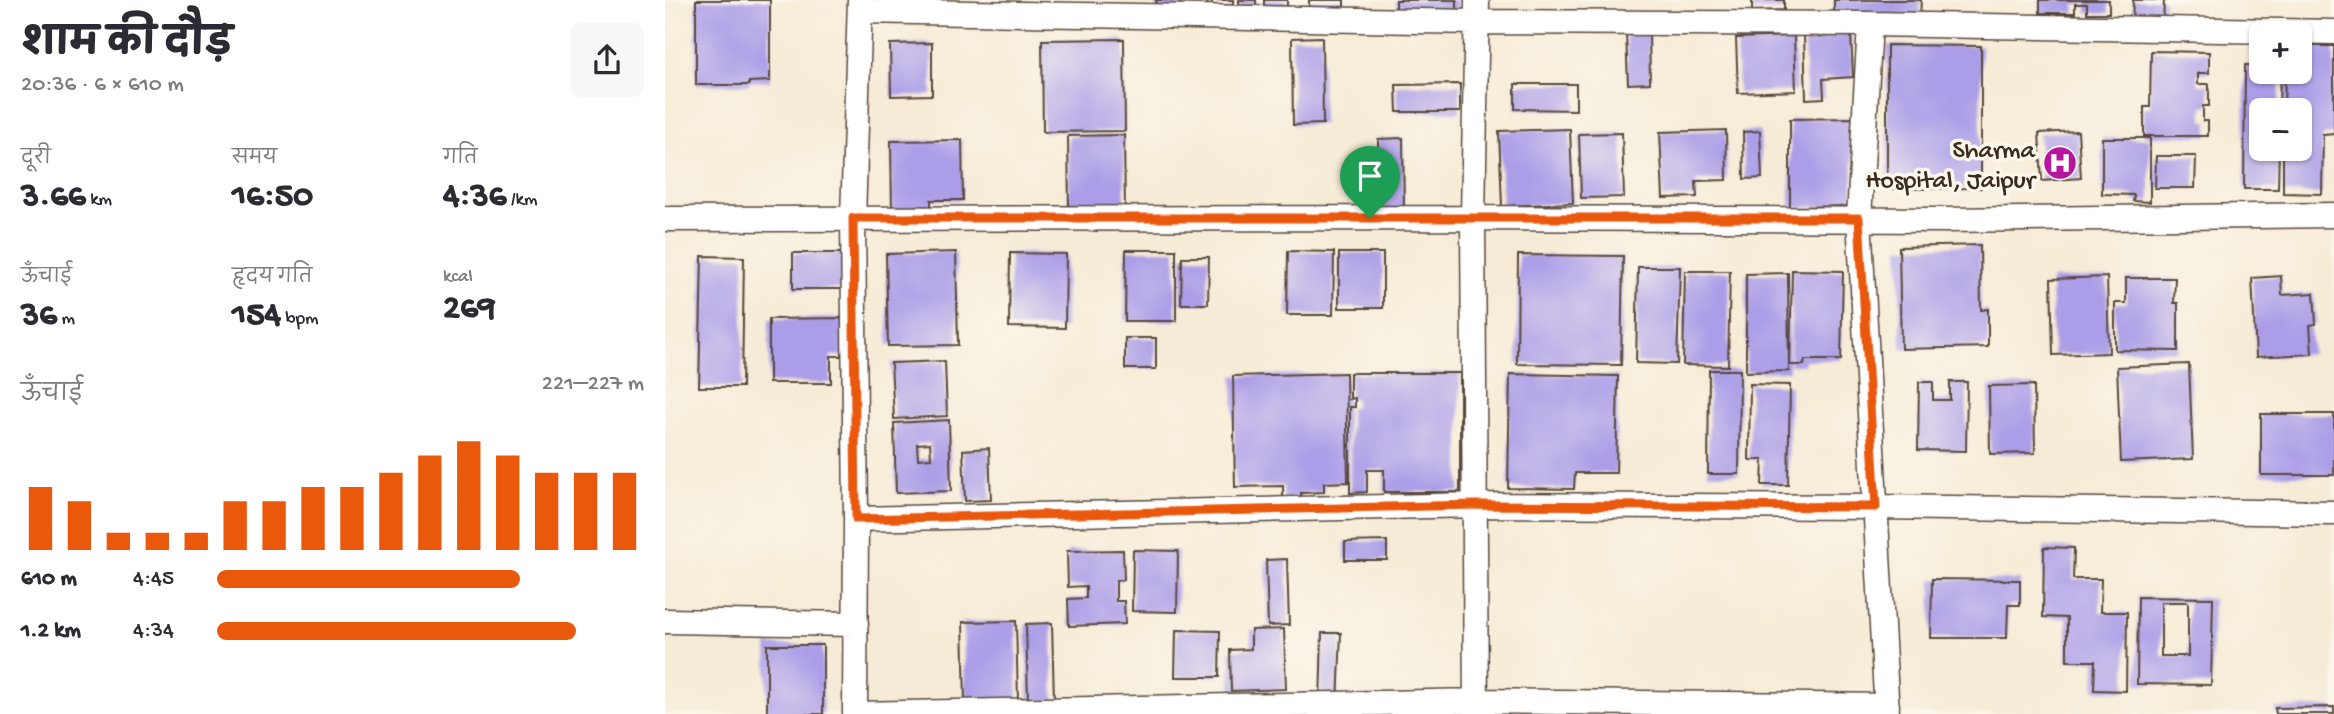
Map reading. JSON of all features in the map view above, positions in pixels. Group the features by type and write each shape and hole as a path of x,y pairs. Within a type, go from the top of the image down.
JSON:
{"street":[{"path":"1870,24 1859,218 1887,710 1476,708 855,714 853,218 860,6 1476,11 1870,24 2334,32"},
{"path":"1476,11 1473,218 1476,708"},
{"path":"665,219 1946,220 2334,215"},
{"path":"856,519 1476,505 2334,513"},
{"path":"665,621 856,624"}],"building":[{"path":"696,0 770,0 770,81 749,82 749,85 696,85"},
{"path":"1156,0 1180,0 1180,9 1156,9"},
{"path":"1185,0 1207,0 1208,6 1185,7"},
{"path":"1212,0 1233,0 1233,5 1212,5"},
{"path":"1239,0 1256,0 1256,6 1239,7"},
{"path":"1264,0 1287,0 1287,6 1264,6"},
{"path":"1309,0 1344,0 1344,7 1309,7"},
{"path":"1396,0 1457,0 1457,14 1396,14"},
{"path":"1752,0 1784,0 1784,10 1752,11"},
{"path":"1834,0 1921,0 1920,17 1834,15"},
{"path":"2040,0 2109,0 2109,13 2087,13 2087,4 2075,4 2075,13 2040,13"},
{"path":"2133,0 2164,0 2163,25 2132,25"},
{"path":"1626,33 1649,33 1650,83 1628,84"},
{"path":"1851,33 1853,77 1823,79 1824,98 1806,99 1804,35"},
{"path":"1794,36 1796,91 1738,93 1736,38"},
{"path":"1322,37 1323,124 1293,125 1292,38"},
{"path":"1124,39 1125,131 1043,132 1042,40"},
{"path":"932,43 932,95 891,96 890,44"},
{"path":"1887,45 1981,46 1981,188 1887,189"},
{"path":"2312,46 2334,46 2334,134 2323,135 2322,194 2283,193 2283,161 2312,161 2312,98 2284,98 2285,84 2312,84"},
{"path":"2151,51 2209,52 2209,73 2198,73 2198,84 2209,84 2209,106 2203,106 2203,121 2208,121 2208,136 2144,136 2144,107 2150,107"},
{"path":"2245,65 2249,65 2249,84 2280,84 2279,98 2249,98 2249,161 2279,161 2278,189 2244,189"},
{"path":"1460,84 1460,112 1397,112 1396,85"},
{"path":"1515,84 1576,84 1576,110 1515,109"},
{"path":"1853,118 1853,206 1790,207 1790,119"},
{"path":"1570,129 1573,203 1502,206 1499,131"},
{"path":"1726,130 1727,180 1696,181 1697,197 1663,198 1660,132"},
{"path":"1760,131 1762,178 1744,179 1743,132"},
{"path":"2078,131 2081,178 2042,181 2039,133"},
{"path":"1622,133 1624,197 1581,198 1579,134"},
{"path":"1124,135 1125,211 1069,211 1068,136"},
{"path":"1403,138 1404,211 1379,211 1378,139"},
{"path":"2102,138 2150,138 2150,202 2133,201 2134,195 2102,194"},
{"path":"962,140 963,200 931,200 931,211 892,212 891,141"},
{"path":"2156,156 2196,156 2195,188 2155,188"},
{"path":"1980,245 1981,310 1988,309 1988,347 1901,349 1899,247"},
{"path":"1126,250 1176,250 1176,321 1125,321"},
{"path":"1288,251 1334,252 1333,315 1287,315"},
{"path":"956,252 958,345 888,346 886,254"},
{"path":"793,253 843,253 844,289 793,289"},
{"path":"1010,253 1066,254 1065,328 1009,327"},
{"path":"1339,253 1383,253 1383,308 1339,308"},
{"path":"1518,255 1623,256 1621,365 1517,364"},
{"path":"702,256 744,257 742,387 699,387"},
{"path":"1182,257 1209,257 1208,304 1181,304"},
{"path":"1638,267 1680,267 1677,364 1636,363"},
{"path":"1792,270 1843,271 1841,360 1805,360 1804,365 1790,365"},
{"path":"1685,271 1730,271 1728,366 1683,365"},
{"path":"1788,273 1789,371 1746,372 1746,274"},
{"path":"2281,276 2282,295 2314,293 2316,324 2310,325 2312,354 2256,357 2252,278"},
{"path":"2107,277 2109,353 2053,355 2051,279"},
{"path":"2126,278 2175,278 2178,351 2115,350 2115,303 2126,303"},
{"path":"847,318 847,356 831,356 831,383 769,383 769,319"},
{"path":"1125,338 1156,338 1156,369 1125,369"},
{"path":"945,361 947,416 894,419 891,363"},
{"path":"2189,364 2193,459 2121,462 2117,367"},
{"path":"1709,370 1740,370 1739,474 1708,474"},
{"path":"1346,373 1348,482 1324,483 1324,492 1301,493 1301,498 1283,499 1283,486 1235,487 1233,376"},
{"path":"1350,373 1460,373 1460,492 1384,492 1384,470 1367,470 1367,492 1350,493 1350,407 1355,407 1355,398 1350,399"},
{"path":"1510,374 1618,376 1616,473 1575,473 1574,489 1508,488"},
{"path":"1919,382 1933,382 1933,400 1950,400 1950,382 1967,382 1966,451 1918,450"},
{"path":"1750,384 1790,385 1788,485 1762,485 1763,460 1749,460"},
{"path":"2034,385 2035,453 1990,454 1989,386"},
{"path":"2261,414 2334,414 2334,475 2261,475"},
{"path":"949,420 951,491 896,493 894,423","holes":["930,443 931,458 918,459 917,444"]},
{"path":"989,448 991,500 965,501 963,450"},
{"path":"1387,541 1387,560 1345,560 1345,542"},
{"path":"2044,547 2074,548 2073,579 2101,579 2100,612 2127,612 2126,691 2094,690 2095,661 2067,661 2067,618 2043,617"},
{"path":"1123,550 1124,580 1116,580 1116,601 1124,601 1125,624 1069,626 1068,599 1086,598 1086,586 1068,587 1067,551"},
{"path":"1133,550 1178,551 1177,612 1132,611"},
{"path":"1287,559 1289,625 1268,626 1266,560"},
{"path":"1932,579 2020,580 2020,605 2008,605 2007,638 1931,638"},
{"path":"2138,597 2213,598 2211,685 2137,684","holes":["2161,602 2188,602 2188,656 2161,656"]},
{"path":"1016,621 1018,700 965,702 963,622"},
{"path":"1052,623 1054,701 1028,701 1026,624"},
{"path":"1284,629 1286,689 1231,691 1230,650 1251,649 1251,630"},
{"path":"1176,630 1220,631 1219,677 1175,677"},
{"path":"1322,633 1341,633 1338,704 1320,703"},
{"path":"767,645 823,645 823,714 767,714"},
{"path":"2334,707 2334,714 2276,714 2275,708"}],"place":[{"name":"Sharma Hospital, Jaipur","path":"2060,163"}],"route":[{"path":"853,218 1370,218 1859,218 1876,507 1476,505 856,519 853,218"}]}
